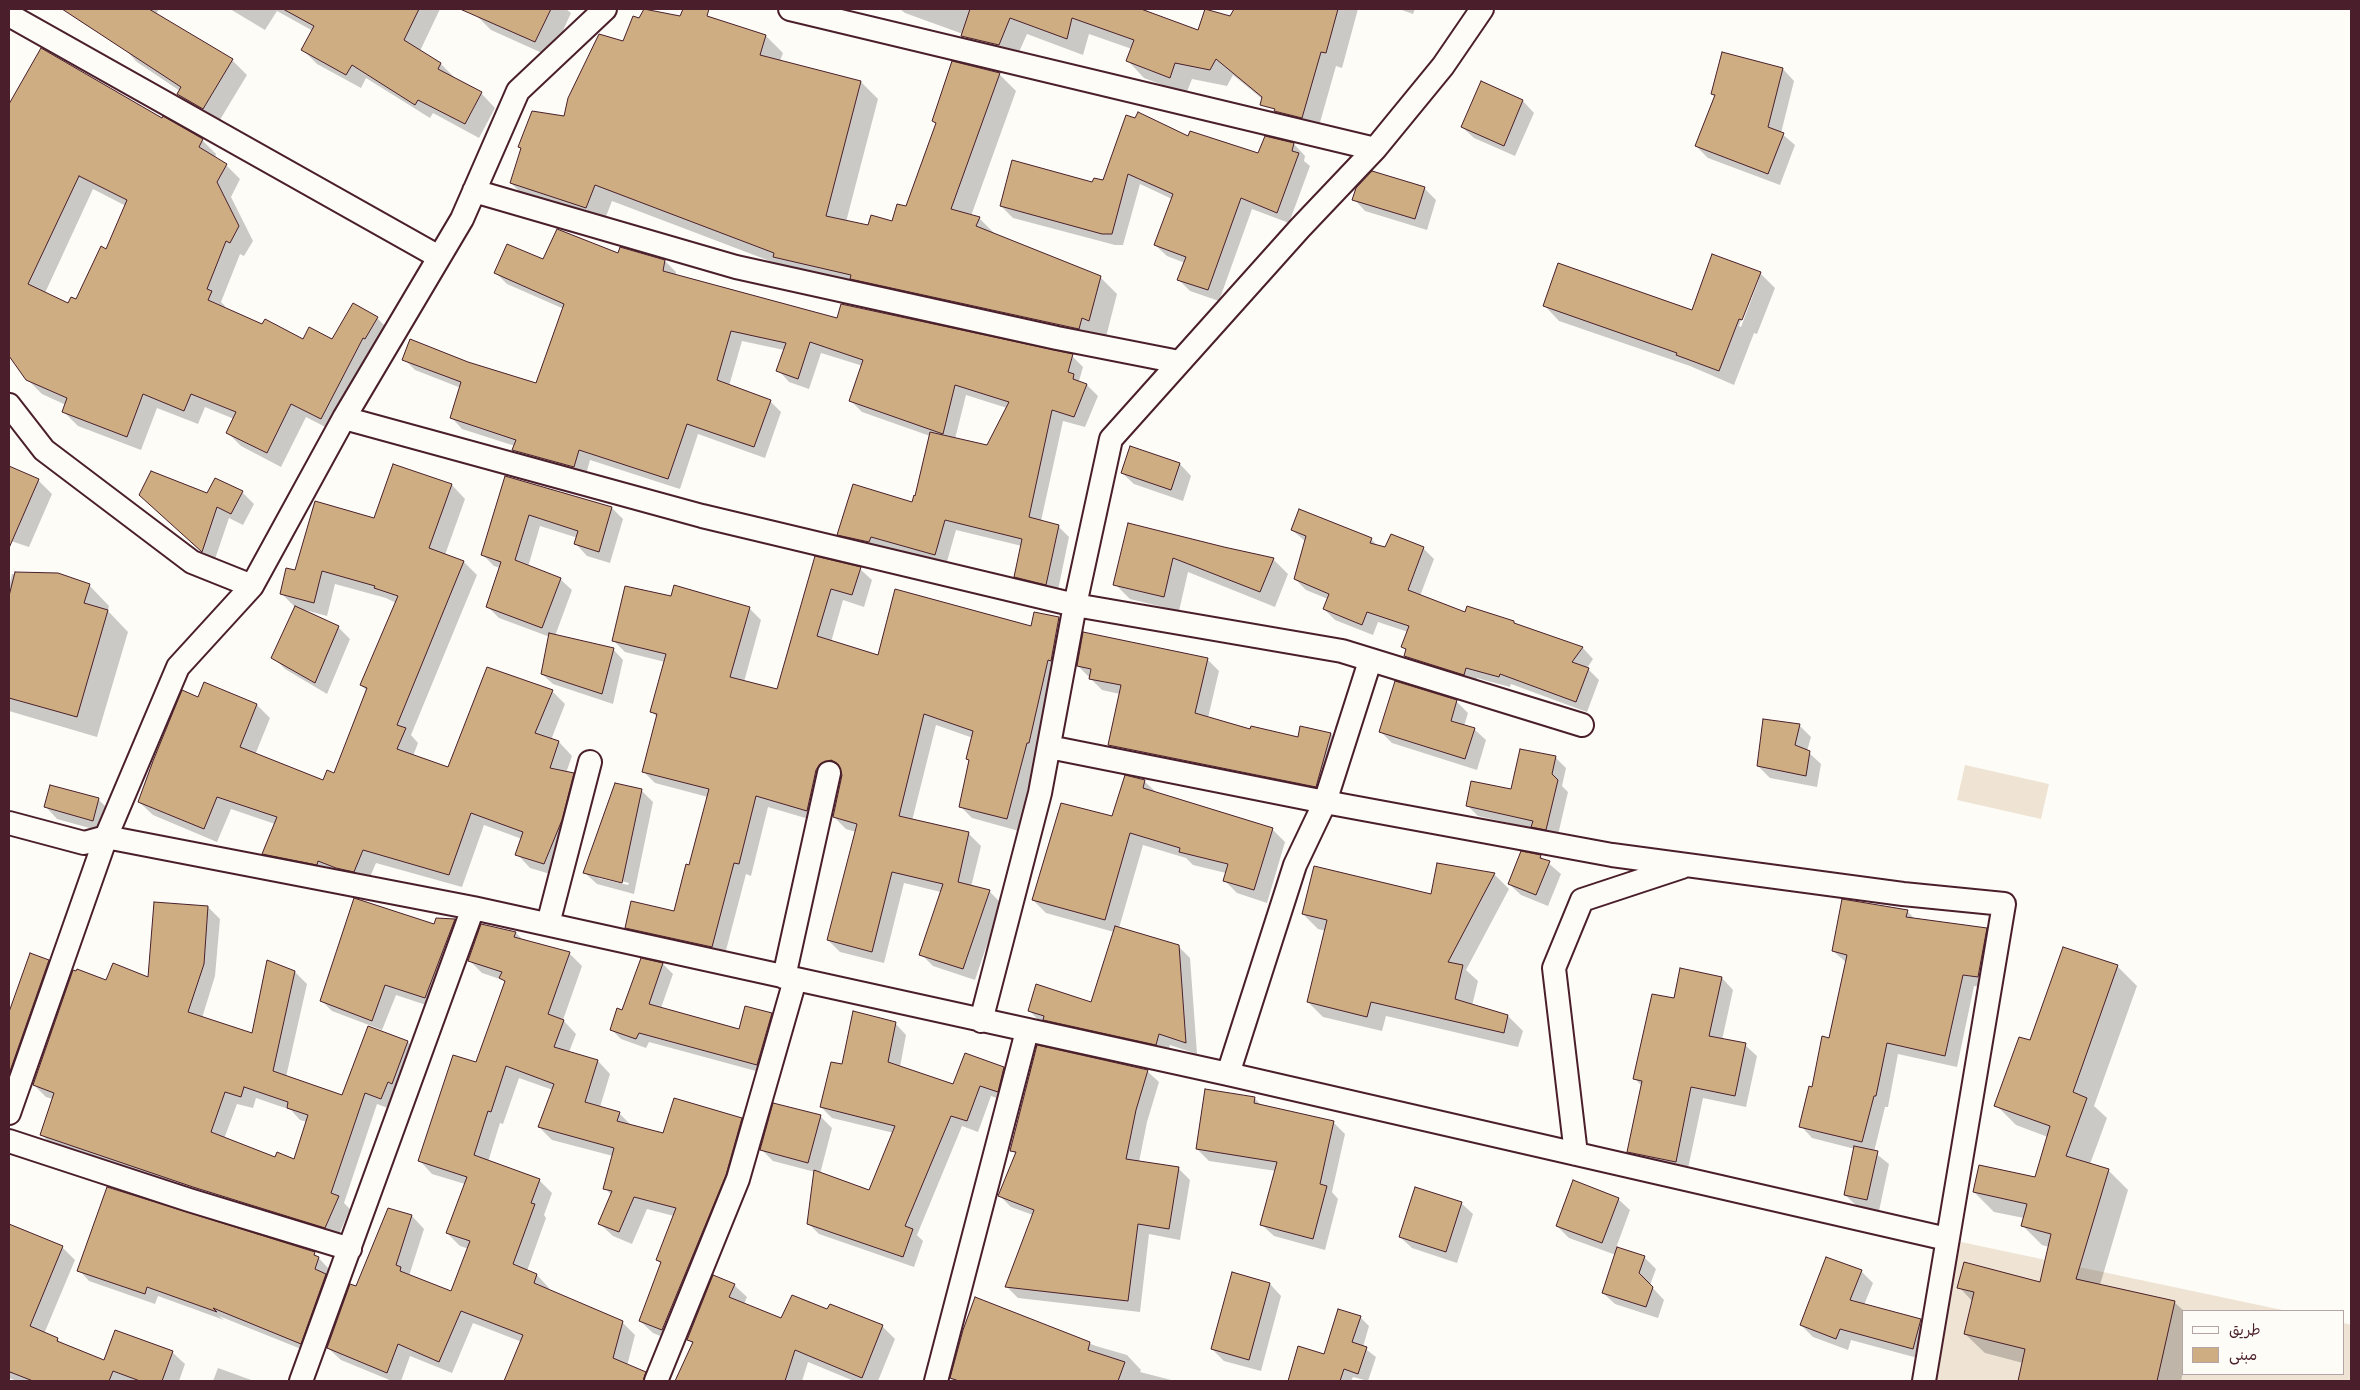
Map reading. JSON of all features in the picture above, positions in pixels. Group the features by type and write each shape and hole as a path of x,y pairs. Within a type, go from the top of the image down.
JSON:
{"street":[{"path":"9,1113 106,838 178,667 252,586 344,418 462,218 518,91 606,9"},
{"path":"790,9 1376,149"},
{"path":"981,1021 1040,793 1075,605 1111,439 1300,228 1376,149 1443,66 1482,9"},
{"path":"9,15 439,258"},
{"path":"474,191 736,268 1057,338 1179,362"},
{"path":"9,405 44,450 192,562 252,586"},
{"path":"344,418 702,516 1075,605 1342,651 1582,725"},
{"path":"1228,1074 1295,864 1325,802 1370,660"},
{"path":"1049,747 1325,802 1612,855 1903,894 2004,904 1924,1381"},
{"path":"548,924 590,762"},
{"path":"656,1381 738,1179 789,978 829,773"},
{"path":"9,823 84,842 106,838 548,924 1228,1074 1947,1239"},
{"path":"1576,1154 1554,968 1582,900 1688,865"},
{"path":"301,1381 473,908"},
{"path":"936,1381 1027,1031"},
{"path":"9,1141 350,1250"}],"shaded area":[{"path":"1965,765 2049,784 2041,819 1957,800"},
{"path":"1947,1239 2282,1310 2182,1310 2182,1375 2345,1375 2345,1323 2351,1325 2351,1381 1924,1381"}],"building":[{"path":"62,9 149,9 233,59 203,109 177,94 181,87"},
{"path":"283,9 419,9 404,40 441,63 438,69 482,92 465,124 418,100 415,105 352,65 346,75 301,50 314,26"},
{"path":"460,9 551,9 535,42"},
{"path":"644,9 680,16 683,9 709,9 707,16 766,35 760,55 861,81 826,216 868,225 871,215 892,221 897,204 906,206 936,123 932,121 952,61 1000,73 951,209 980,217 976,226 1101,276 1089,321 1082,318 1079,329 850,279 851,275 773,257 774,253 595,185 586,208 510,183 521,148 518,147 532,111 564,116 568,98 599,34 623,41 633,16 639,18"},
{"path":"970,9 1141,9 1198,30 1205,9 1230,16 1234,9 1338,9 1326,53 1321,52 1302,118 1274,111 1275,109 1260,105 1262,97 1216,59 1210,70 1175,63 1170,78 1126,61 1134,40 1072,18 1067,39 1010,18 999,45 961,36"},
{"path":"41,48 162,118 163,116 203,139 199,147 227,164 217,182 239,226 230,243 226,241 207,289 212,291 208,300 262,324 265,319 303,339 309,327 332,339 353,303 378,317 365,339 363,338 321,419 291,404 267,453 226,433 236,412 191,394 184,411 143,394 127,437 62,412 67,398 26,380 9,356 9,104","holes":["79,176 127,200 106,249 101,246 76,299 71,297 68,303 28,284"]},
{"path":"1722,52 1783,68 1768,127 1784,133 1768,174 1695,146 1715,95 1711,94"},
{"path":"1481,81 1523,100 1504,146 1461,127"},
{"path":"1138,112 1188,136 1190,131 1258,153 1265,136 1294,143 1292,151 1299,153 1277,213 1241,198 1208,290 1177,280 1186,257 1154,245 1173,194 1128,174 1112,234 1102,234 1000,206 1012,160 1092,182 1094,178 1103,180 1126,115 1135,118"},
{"path":"1372,171 1425,187 1415,219 1352,200 1356,188"},
{"path":"557,229 618,253 620,247 665,260 663,271 837,318 841,304 1073,354 1068,372 1074,374 1073,379 1087,384 1074,417 1052,410 1029,517 1059,525 1046,585 1014,577 1022,539 945,520 935,555 871,537 869,542 837,535 853,484 912,502 930,432 987,445 1009,402 955,385 943,434 849,401 863,360 810,342 798,379 776,371 786,343 731,331 717,380 771,400 754,447 687,424 668,479 579,450 574,467 512,450 516,440 450,418 461,382 402,360 410,339 468,362 536,383 564,304 494,273 507,244 543,259"},
{"path":"1712,254 1761,272 1742,320 1739,319 1719,371 1676,355 1677,353 1543,306 1558,263 1692,310"},
{"path":"1130,446 1180,463 1171,490 1121,473"},
{"path":"393,464 452,484 429,548 464,561 397,725 406,728 397,749 448,767 487,667 553,690 535,733 559,741 550,768 574,773 562,820 544,864 515,855 523,832 471,813 449,875 363,850 354,872 318,861 317,865 262,854 277,817 217,797 204,829 138,802 182,690 198,697 204,682 257,704 240,747 323,780 327,770 334,773 367,688 360,685 398,596 374,588 375,586 322,571 314,603 280,594 286,568 295,570 315,501 374,518"},
{"path":"9,466 39,479 9,548"},
{"path":"151,471 207,493 215,478 243,491 231,514 217,507 202,552 139,495"},
{"path":"505,476 612,507 599,552 574,544 578,531 529,515 515,560 561,578 542,628 486,607 501,562 481,555"},
{"path":"1299,509 1372,538 1370,543 1385,547 1391,534 1424,547 1408,590 1465,612 1467,606 1514,621 1514,623 1583,647 1572,662 1589,668 1576,702 1500,674 1499,677 1466,668 1464,675 1404,656 1406,649 1401,647 1409,626 1367,612 1362,625 1323,609 1329,594 1294,579 1306,536 1291,530"},
{"path":"1128,523 1274,558 1260,592 1173,558 1164,597 1113,585"},
{"path":"815,556 861,567 852,595 831,589 817,636 878,655 895,589 1031,626 1034,612 1059,617 1051,661 1048,660 1029,743 1027,743 1007,819 959,807 969,760 966,759 973,731 924,714 899,816 969,832 958,882 990,890 963,969 919,955 943,884 892,872 872,952 827,940 857,824 833,817 842,775 838,764 831,760 820,764 816,770 807,811 756,796 739,864 734,863 712,947 625,928 631,901 674,911 686,864 689,865 709,789 642,772 657,714 650,712 666,654 612,641 625,586 671,596 674,585 750,607 730,677 777,689"},
{"path":"15,572 58,573 90,584 84,603 108,610 77,717 9,698 9,596"},
{"path":"295,606 339,626 315,683 271,658"},
{"path":"1083,632 1208,658 1195,713 1250,729 1251,726 1298,737 1300,726 1331,733 1316,787 1108,745 1121,685 1089,679 1091,669 1077,666"},
{"path":"549,633 614,648 602,694 541,674"},
{"path":"1395,681 1457,700 1451,721 1475,728 1465,759 1379,732"},
{"path":"1763,719 1800,724 1795,745 1810,751 1806,776 1757,766"},
{"path":"1520,749 1556,756 1552,774 1558,780 1546,830 1531,827 1533,821 1466,806 1471,781 1511,789"},
{"path":"1125,775 1145,780 1143,788 1273,828 1254,890 1223,881 1228,864 1179,852 1180,848 1130,833 1105,920 1032,900 1061,803 1112,816"},
{"path":"615,783 642,789 622,883 583,873"},
{"path":"50,785 99,798 93,821 44,807"},
{"path":"1521,851 1541,855 1540,858 1550,861 1536,895 1508,884"},
{"path":"1437,863 1495,873 1448,962 1463,965 1455,999 1508,1015 1504,1033 1371,1002 1367,1017 1307,1002 1327,920 1302,914 1314,866 1431,894"},
{"path":"354,898 434,924 436,918 455,919 425,998 385,985 372,1021 320,1001"},
{"path":"1842,899 1908,910 1906,917 1987,928 1978,977 1963,975 1945,1056 1887,1043 1876,1096 1874,1096 1862,1142 1799,1127 1809,1086 1812,1087 1822,1036 1829,1038 1847,955 1832,951"},
{"path":"154,902 208,906 204,964 188,1012 252,1033 267,960 295,971 273,1071 342,1095 368,1026 408,1041 392,1084 388,1082 381,1099 365,1093 331,1193 339,1196 325,1228 193,1187 40,1135 54,1093 33,1085 73,970 76,971 77,969 106,980 113,963 148,977","holes":["244,1087 288,1102 287,1108 308,1115 294,1159 277,1152 275,1157 211,1132 225,1092 241,1097"]},
{"path":"481,924 516,932 514,937 570,952 548,1014 564,1020 554,1047 598,1060 585,1102 620,1112 617,1121 663,1133 674,1098 742,1118 726,1175 662,1330 639,1321 661,1262 656,1260 676,1208 634,1197 619,1232 598,1224 612,1191 603,1189 614,1148 538,1127 554,1084 506,1066 491,1112 488,1111 474,1155 540,1179 531,1203 535,1204 513,1264 537,1274 534,1283 623,1321 613,1358 646,1372 643,1381 504,1381 523,1335 461,1311 439,1362 398,1344 387,1373 327,1348 350,1284 356,1286 388,1208 412,1215 396,1265 401,1267 400,1271 451,1291 470,1241 446,1233 467,1177 418,1161 453,1055 476,1062 505,981 499,978 502,972 468,961"},
{"path":"1115,926 1179,945 1186,1043 1159,1034 1156,1045 1043,1020 1044,1016 1028,1011 1036,984 1091,1002"},
{"path":"2063,947 2118,965 2073,1092 2087,1098 2066,1156 2109,1169 2076,1279 2175,1301 2157,1381 2018,1381 2025,1349 1964,1334 1974,1292 1957,1288 1964,1262 2040,1282 2051,1234 2021,1226 2027,1204 1973,1192 1979,1165 2035,1177 2050,1126 1994,1106 2019,1037 2030,1040"},
{"path":"30,953 49,960 9,1074 9,1012"},
{"path":"641,958 663,963 649,1004 739,1029 745,1006 772,1013 757,1065 639,1033 636,1039 610,1030 617,1008 622,1010"},
{"path":"1680,968 1722,977 1709,1036 1746,1043 1735,1096 1691,1087 1676,1162 1627,1152 1642,1081 1633,1079 1652,994 1674,998"},
{"path":"853,1011 896,1022 888,1062 953,1084 965,1053 1004,1067 998,1092 980,1086 967,1121 951,1116 905,1226 913,1229 903,1257 807,1224 814,1170 869,1190 895,1126 820,1107 831,1062 842,1064"},
{"path":"1037,1045 1148,1070 1136,1110 1126,1159 1179,1167 1169,1229 1138,1224 1128,1301 1005,1287 1034,1210 998,1196 1016,1152 1010,1151"},
{"path":"1205,1089 1255,1097 1254,1103 1334,1121 1320,1184 1327,1186 1313,1239 1260,1225 1277,1162 1196,1149"},
{"path":"773,1103 821,1115 808,1163 760,1150"},
{"path":"1854,1146 1878,1151 1867,1200 1844,1195"},
{"path":"1573,1180 1619,1198 1602,1243 1556,1226"},
{"path":"107,1187 315,1252 314,1255 319,1257 315,1269 326,1274 301,1344 213,1308 217,1312 147,1287 145,1294 77,1271"},
{"path":"1415,1187 1462,1202 1446,1252 1399,1237"},
{"path":"9,1224 63,1246 30,1326 58,1338 57,1341 104,1360 115,1330 173,1351 162,1381 140,1381 113,1371 109,1381 33,1381 10,1372 9,1375"},
{"path":"1617,1247 1645,1256 1639,1273 1653,1287 1646,1307 1602,1293"},
{"path":"1826,1257 1862,1270 1850,1300 1921,1319 1913,1349 1840,1329 1836,1339 1800,1325"},
{"path":"1232,1272 1270,1283 1249,1360 1211,1349"},
{"path":"713,1275 735,1284 729,1297 781,1318 792,1295 827,1309 830,1304 883,1325 862,1378 795,1350 785,1381 675,1381 693,1342 687,1340"},
{"path":"975,1297 1090,1342 1088,1350 1125,1362 1118,1381 959,1381 950,1378 963,1330"},
{"path":"1338,1309 1361,1316 1352,1342 1367,1347 1358,1374 1344,1369 1340,1381 1288,1381 1298,1346 1324,1354"}]}
